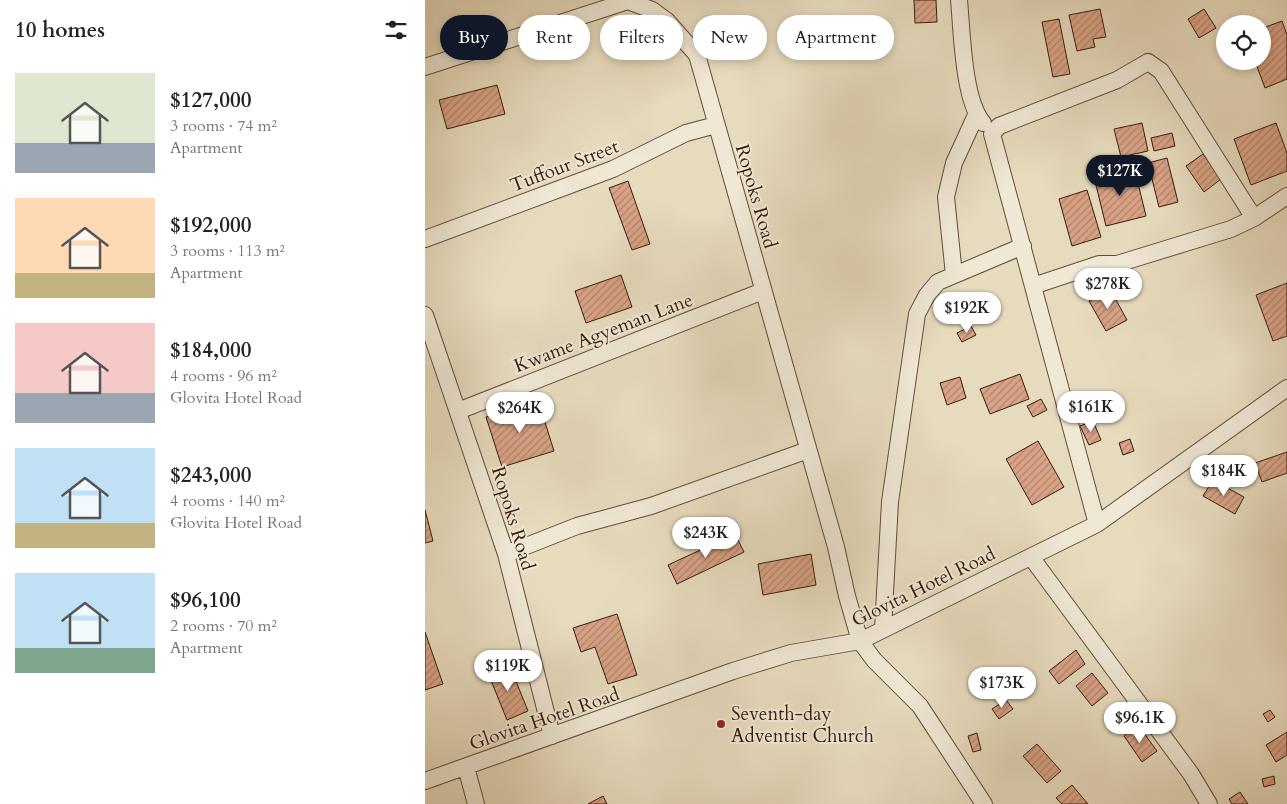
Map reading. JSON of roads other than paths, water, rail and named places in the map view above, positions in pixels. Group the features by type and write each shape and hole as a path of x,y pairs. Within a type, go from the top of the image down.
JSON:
{"street":[{"path":"959,0 969,94 976,115 993,134 1097,524"},
{"name":"Ropoks Road","path":"425,67 628,1 652,10 667,21 697,56 836,547 860,641 873,660 920,706 984,804"},
{"path":"993,134 999,126 1117,80 1148,62 1161,71 1254,218"},
{"path":"954,275 946,197 954,163 976,115"},
{"name":"Tuffour Street","path":"425,239 613,169 686,133 717,125"},
{"path":"1033,286 1099,264 1117,264 1231,228 1254,218 1287,196"},
{"path":"883,629 890,502 917,314 927,295 938,282 1023,246"},
{"name":"Kwame Agyeman Lane","path":"458,411 763,291"},
{"name":"Ropoks Road","path":"425,316 506,554 552,736"},
{"name":"Glovita Hotel Road","path":"425,781 733,671 791,653 860,641 1097,524 1287,388"},
{"path":"506,554 577,526 651,506 808,450"},
{"path":"1031,556 1191,774 1209,804"},
{"path":"466,766 476,804"}],"place":[{"name":"Seventh-day Adventist Church","path":"721,724"}]}
